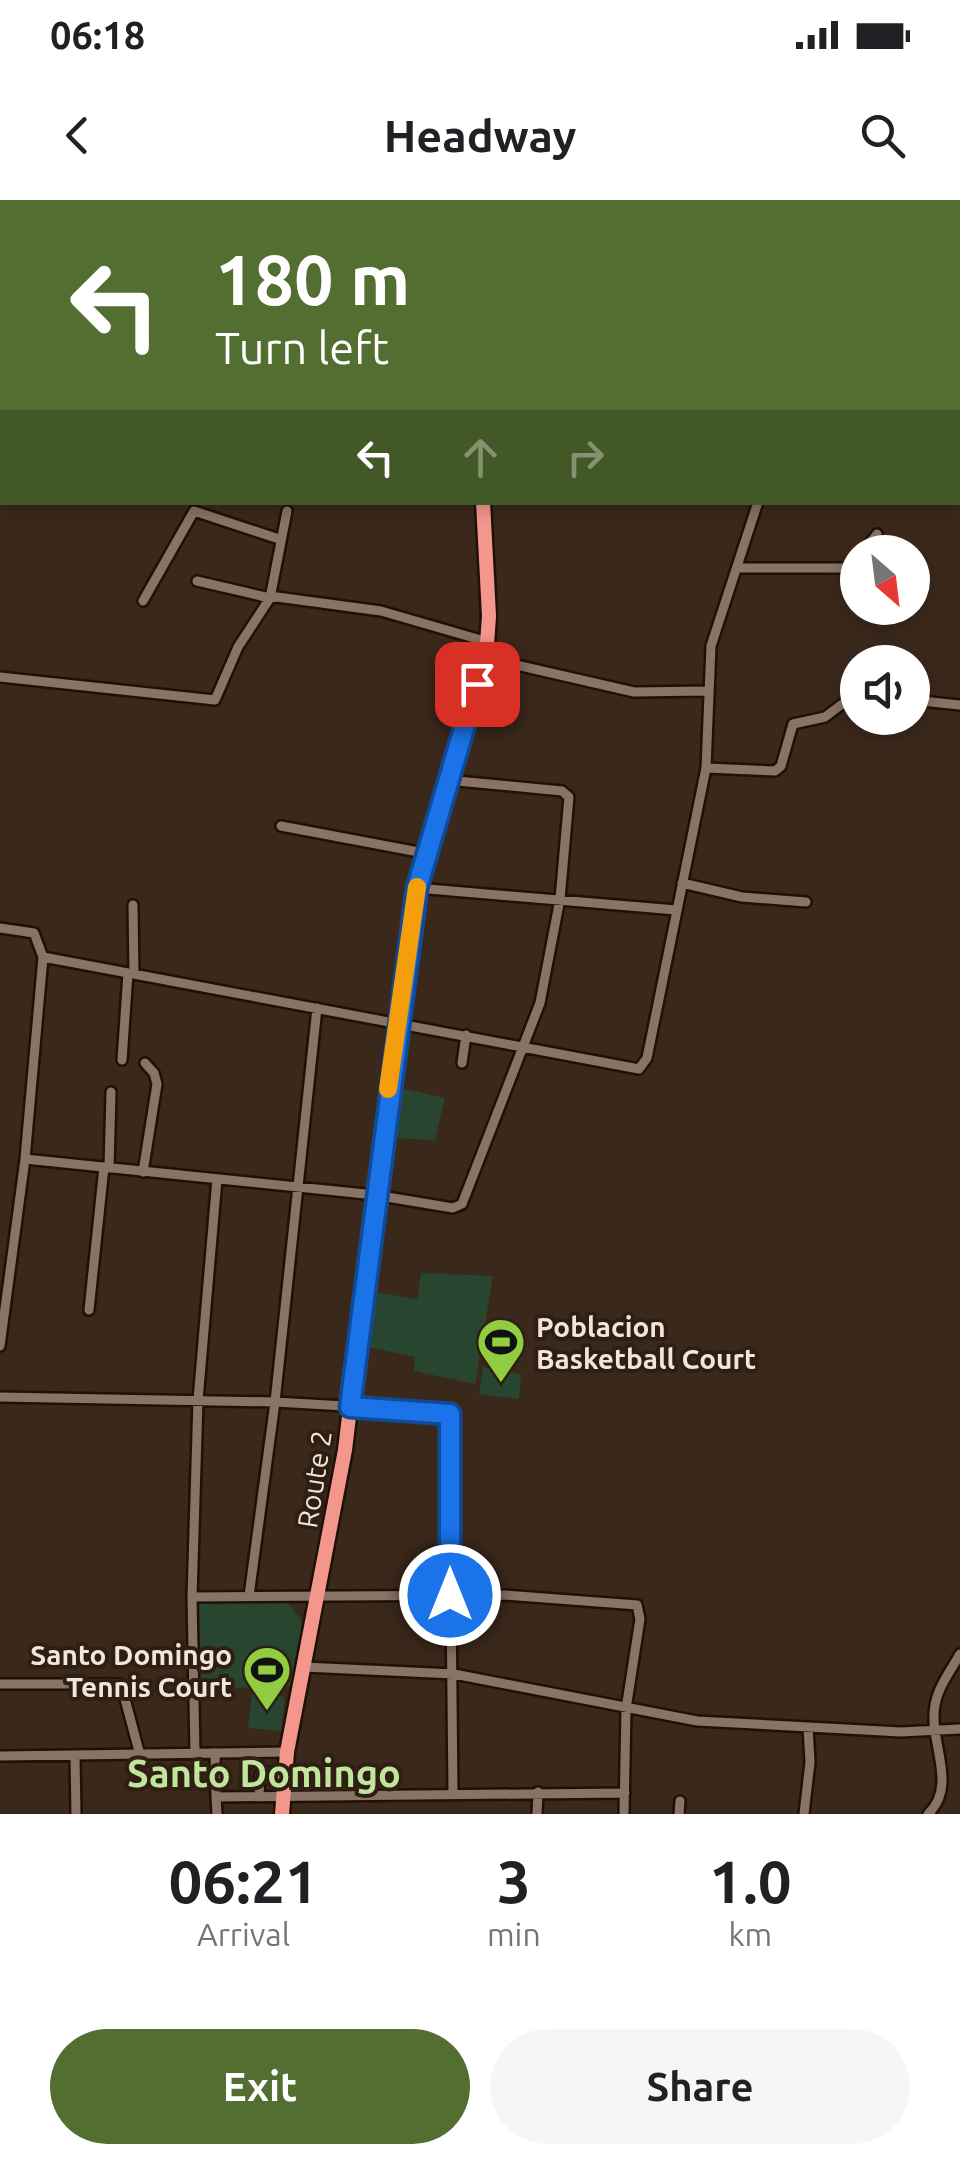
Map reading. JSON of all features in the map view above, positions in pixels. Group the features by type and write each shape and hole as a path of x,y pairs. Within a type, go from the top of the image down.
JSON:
{"highway":[{"name":"Route 2","path":"282,1814 282,1796 266,1774 287,1752 350,1407 396,1024 417,888 424,852 486,658 484,505"}],"street":[{"path":"43,957 635,1070 643,1065 706,768 711,646 757,505"},
{"path":"0,677 215,700 238,647 270,598 287,510"},
{"path":"143,601 194,511 280,539"},
{"path":"737,568 840,568"},
{"path":"197,581 270,598 381,611 488,642"},
{"path":"486,658 634,692 707,691"},
{"path":"930,702 960,705"},
{"path":"706,768 775,771 781,766 796,722 824,717 840,705"},
{"path":"25,1159 375,1196 453,1208 462,1204 540,1003 560,900 566,792 447,780"},
{"path":"281,826 424,852"},
{"path":"682,883 742,897 806,902"},
{"path":"417,888 676,910"},
{"path":"122,1060 133,905"},
{"path":"0,928 34,933 43,957 25,1159 0,1346"},
{"path":"248,1596 275,1402 316,1008"},
{"path":"462,1063 466,1035"},
{"path":"144,1172 157,1084 145,1063"},
{"path":"89,1310 112,1092"},
{"path":"196,1752 192,1597 198,1400 217,1179"},
{"path":"0,1397 275,1402 450,1414 453,1793"},
{"path":"192,1597 450,1595 637,1605 640,1619 626,1709 624,1814"},
{"path":"928,1814 938,1803 942,1777 934,1733 935,1702 960,1654"},
{"path":"304,1667 454,1674 697,1721 934,1733 960,1729"},
{"path":"0,1684 121,1684 140,1755"},
{"path":"804,1814 808,1727"},
{"path":"260,1796 266,1774 263,1751"},
{"path":"0,1756 287,1752"},
{"path":"215,1753 217,1814"},
{"path":"75,1757 76,1814"},
{"path":"537,1814 538,1792"},
{"path":"216,1797 625,1793"},
{"path":"680,1801 680,1814"}],"green space":[{"path":"400,1088 445,1098 435,1140 390,1138"},
{"path":"421,1273 493,1276 475,1384 414,1371 415,1357 366,1347 374,1292 417,1299"},
{"name":"Poblacion Basketball Court","path":"483,1367 521,1374 519,1399 479,1394"},
{"path":"194,1599 285,1599 309,1630 297,1686 197,1689"},
{"name":"Santo Domingo Tennis Court","path":"252,1693 285,1697 281,1731 248,1728"}],"slow traffic":[{"path":"388,1089 417,887"}],"place":[{"name":"Poblacion Basketball Court","path":"501,1384"},
{"name":"Santo Domingo Tennis Court","path":"267,1712"}],"district":[{"name":"Santo Domingo","path":"264,1773"}],"route":[{"path":"450,1595 450,1414 446,1410 350,1407 396,1024 417,888 424,852 477,684"}]}
